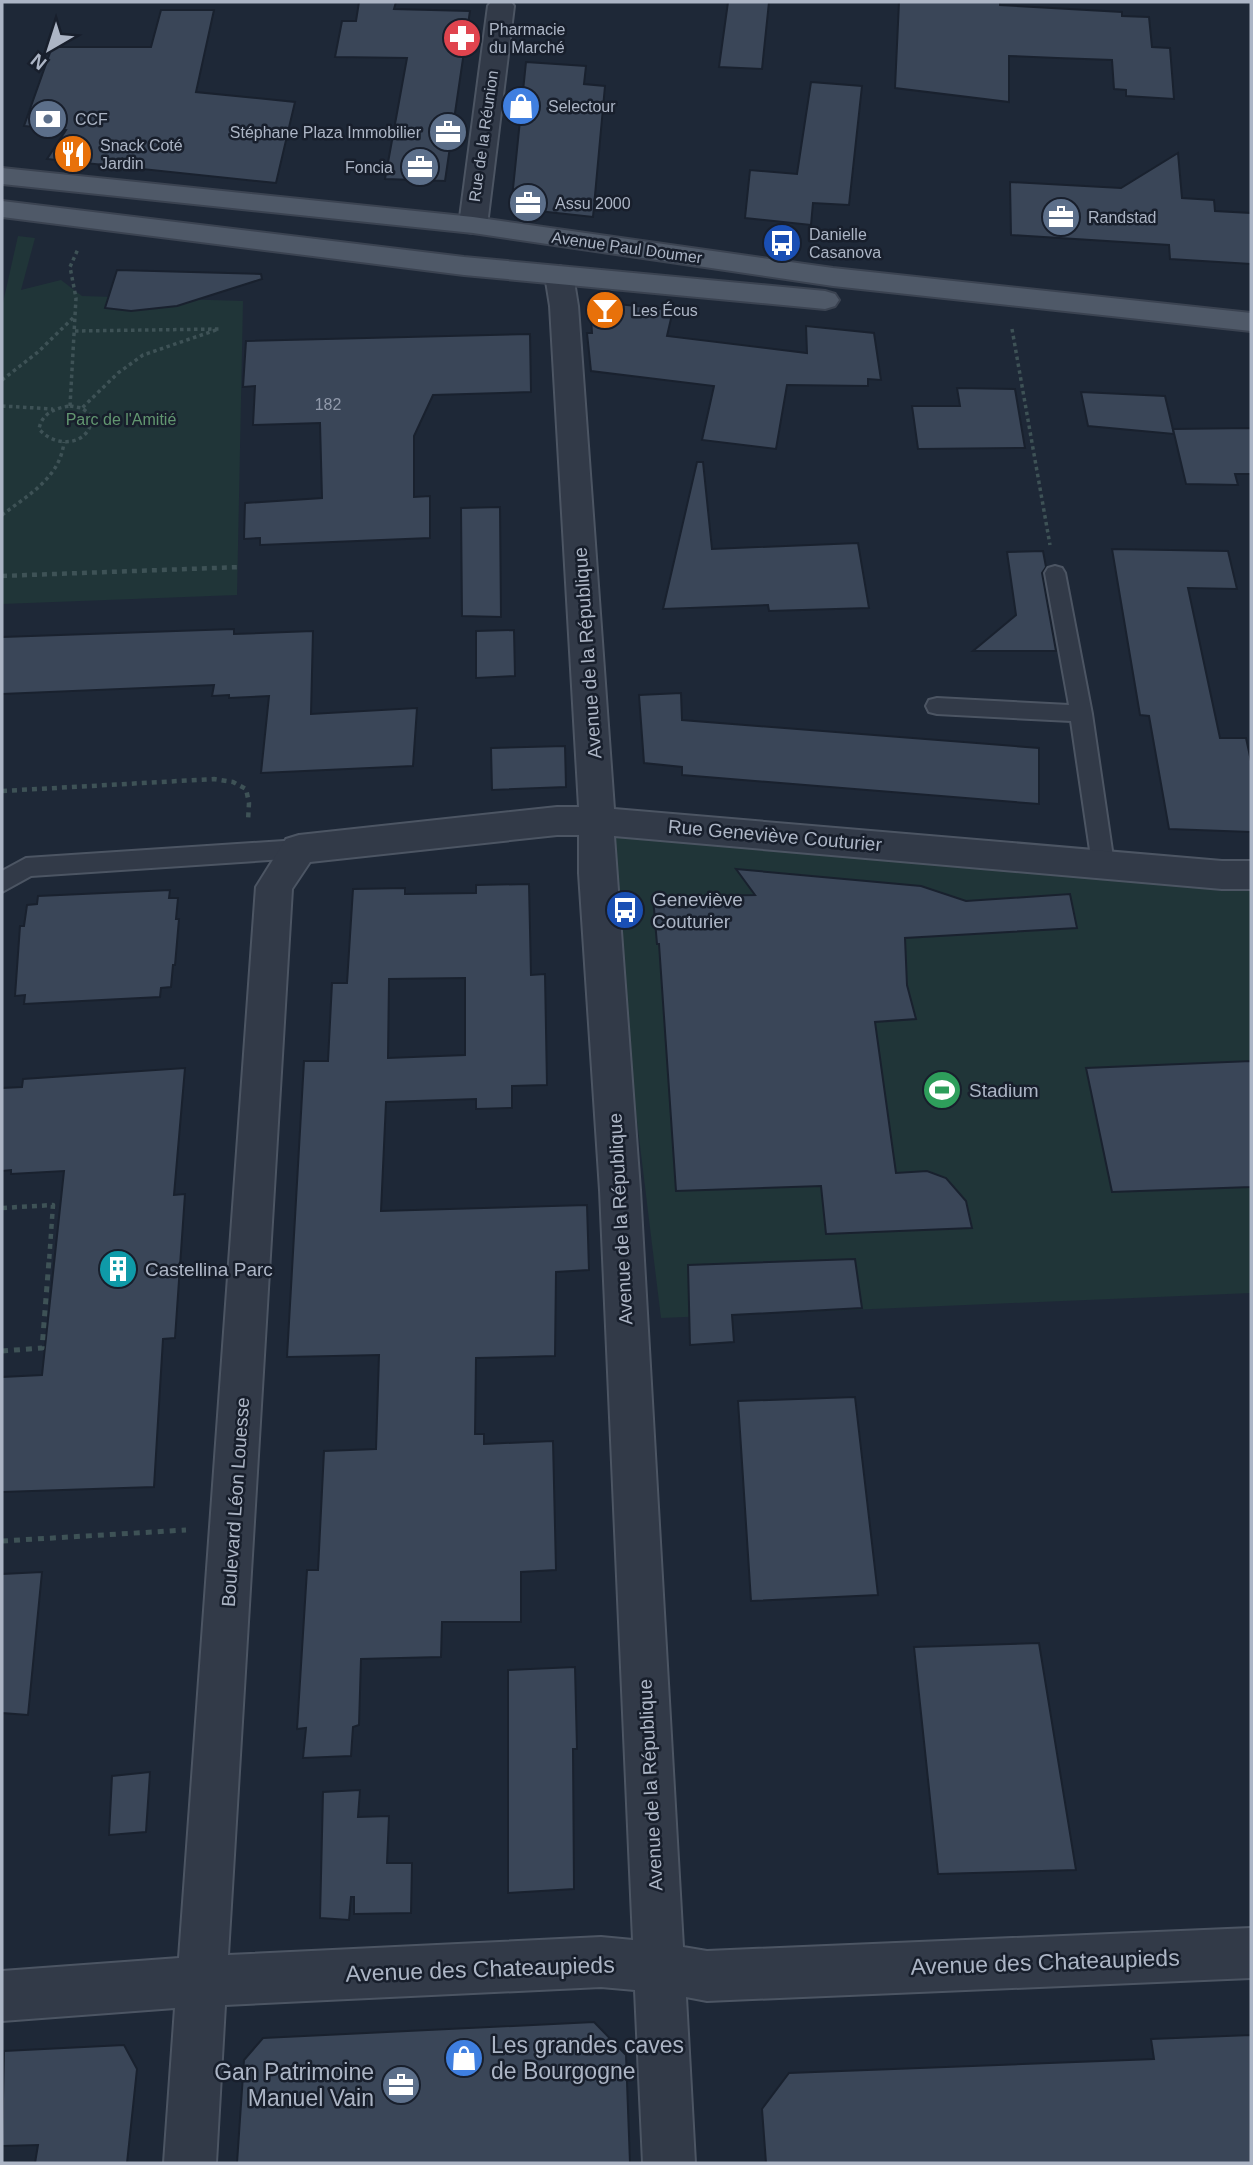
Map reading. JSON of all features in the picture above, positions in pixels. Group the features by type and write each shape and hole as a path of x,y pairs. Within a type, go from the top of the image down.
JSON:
{"main road":[{"name":"Avenue Paul Doumer","path":"2,176 473,225 833,277 1251,322"},
{"name":"Avenue Paul Doumer","path":"2,209 505,270 1010,319 1251,348"},
{"path":"219,236 240,220 446,239 473,225 505,270"},
{"path":"551,236 559,275"},
{"path":"643,283 664,252"}],"street":[{"name":"Rue de la Réunion","path":"473,225 501,3"},
{"name":"Avenue de la République","path":"559,275 596,784 597,873 620,1190 669,2163"},
{"name":"Rue Geneviève Couturier","path":"299,849 557,821 596,821 1251,875"},
{"name":"Boulevard Léon Louesse","path":"190,2163 274,887 299,849"},
{"name":"Avenue des Chateaupieds","path":"2,1996 203,1981 601,1962 659,1967 707,1976 1251,1953"}],"lane":[{"path":"1055,573 1081,714 1103,864"},
{"path":"937,706 1081,714"},
{"path":"2,883 26,867 299,849"}],"path":[{"path":"70,406 76,298 70,267 92,220"},
{"path":"2,380 37,352 75,315"},
{"path":"1010,319 1055,573"},
{"path":"75,331 219,329 143,355 118,373 82,408"},
{"path":"2,406 82,408 93,416 92,428 81,438 64,442 47,439 39,429 43,417 56,409"},
{"path":"2,515 56,470 64,453 64,442"},
{"path":"2,576 241,567"},
{"path":"2,791 214,779 233,782 246,789 249,803 247,852"},
{"path":"2,1208 53,1205 42,1348 2,1350"},
{"path":"2,1541 233,1527"}],"green space":[{"name":"Parc de l'Amitié","path":"18,236 35,238 21,290 61,280 82,296 243,301 237,595 2,604 2,307"},
{"name":"Stadium","path":"615,836 1223,887 1251,886 1251,1293 661,1318 605,858 608,845"}],"building":[{"path":"359,2 396,2 394,9 470,11 445,181 385,179 407,58 335,57 342,21 356,21"},
{"path":"728,2 769,2 762,69 719,67"},
{"path":"899,2 1000,2 1000,5 1122,12 1122,16 1149,17 1152,47 1170,48 1174,99 1126,96 1126,90 1114,89 1112,60 1009,56 1009,102 895,88"},
{"path":"161,10 214,10 196,92 295,102 276,183 47,159 66,130 24,126 52,47 151,47"},
{"path":"526,62 586,66 584,84 605,86 593,217 511,208"},
{"path":"811,82 862,86 849,205 813,203 811,225 745,218 750,170 797,174"},
{"path":"1178,153 1182,198 1214,200 1215,211 1251,213 1251,264 1170,259 1169,245 1011,235 1010,182 1121,188"},
{"path":"117,270 261,274 262,279 177,306 131,311 105,308"},
{"path":"590,301 673,310 667,336 807,353 806,326 874,333 881,380 868,379 868,386 787,385 776,449 702,440 714,386 591,371 587,333 592,333"},
{"path":"530,334 531,392 433,395 414,436 414,497 430,496 430,538 260,545 260,538 244,539 245,503 322,498 320,423 253,425 255,386 243,387 246,341"},
{"path":"957,388 1015,389 1025,448 918,449 912,406 960,406"},
{"path":"1081,392 1165,396 1174,434 1088,426"},
{"path":"1251,428 1251,474 1235,474 1238,485 1186,484 1173,429"},
{"path":"697,462 703,462 712,549 858,543 869,608 769,611 768,605 663,609"},
{"path":"500,507 501,617 462,616 461,508"},
{"path":"1112,549 1228,551 1237,589 1188,588 1220,738 1246,738 1251,761 1251,832 1169,829 1149,716 1140,715"},
{"path":"1043,551 1046,567 1042,573 1056,651 973,651 1016,615 1007,552"},
{"path":"234,629 234,634 313,631 311,714 417,708 413,766 261,773 269,696 212,696 214,685 2,694 2,637"},
{"path":"514,630 515,676 476,678 476,631"},
{"path":"681,693 682,720 1039,748 1039,804 682,775 682,767 644,763 639,695"},
{"path":"565,746 566,787 492,790 491,748"},
{"path":"736,869 921,886 966,901 1070,894 1077,928 905,938 907,985 916,1019 875,1022 896,1173 927,1171 946,1178 966,1201 972,1228 826,1234 821,1186 676,1191 659,944 653,897 755,895"},
{"path":"529,884 531,975 545,974 547,1085 512,1086 512,1108 476,1109 476,1099 386,1102 381,1211 587,1205 589,1270 556,1272 555,1356 476,1358 475,1434 484,1434 484,1444 553,1441 556,1570 521,1572 521,1622 442,1622 441,1657 361,1659 359,1725 353,1727 351,1756 303,1758 306,1728 297,1729 307,1570 318,1570 324,1451 376,1449 379,1355 287,1357 304,1061 328,1061 332,983 347,983 353,889 405,888 405,894 476,893 476,885","holes":["465,978 465,1055 388,1058 389,979"]},
{"path":"170,890 169,898 178,898 175,965 171,987 161,988 160,997 24,1004 25,995 15,996 20,926 24,926 27,905 37,904 38,896"},
{"path":"1251,1061 1251,1187 1112,1192 1086,1068"},
{"path":"185,1068 174,1195 185,1194 175,1338 163,1339 154,1487 2,1492 2,1377 42,1375 64,1171 11,1174 11,1170 2,1171 2,1088 22,1087 23,1079"},
{"path":"855,1259 862,1308 732,1315 734,1342 690,1345 688,1265"},
{"path":"855,1397 878,1595 751,1601 738,1401"},
{"path":"42,1572 28,1715 2,1713 2,1574"},
{"path":"1039,1643 1076,1870 938,1874 914,1647"},
{"path":"575,1667 577,1749 573,1749 574,1889 508,1893 508,1670"},
{"path":"150,1772 146,1832 109,1835 112,1776"},
{"path":"360,1790 358,1817 389,1816 387,1863 412,1863 411,1913 354,1914 354,1897 351,1897 349,1920 320,1918 323,1792"},
{"path":"594,2022 626,2055 630,2163 237,2163 244,2060 263,2038"},
{"path":"1251,2035 1251,2163 766,2163 762,2109 789,2073 1154,2059 1151,2039"},
{"path":"124,2045 137,2069 127,2163 35,2163 38,2145 2,2146 4,2051"}],"place":[{"name":"Pharmacie du Marché","path":"462,38"},
{"name":"Selectour","path":"521,106"},
{"name":"CCF","path":"48,119"},
{"name":"Stéphane Plaza Immobilier","path":"448,132"},
{"name":"Snack Coté Jardin","path":"73,154"},
{"name":"Foncia","path":"420,167"},
{"name":"Assu 2000","path":"528,203"},
{"name":"Randstad","path":"1061,217"},
{"name":"Danielle Casanova","path":"782,243"},
{"name":"Les Écus","path":"605,310"},
{"name":"Geneviève Couturier","path":"625,910"},
{"name":"Stadium","path":"942,1090"},
{"name":"Castellina Parc","path":"118,1269"},
{"name":"Les grandes caves de Bourgogne","path":"464,2058"},
{"name":"Gan Patrimoine Manuel Vain","path":"401,2085"}]}
